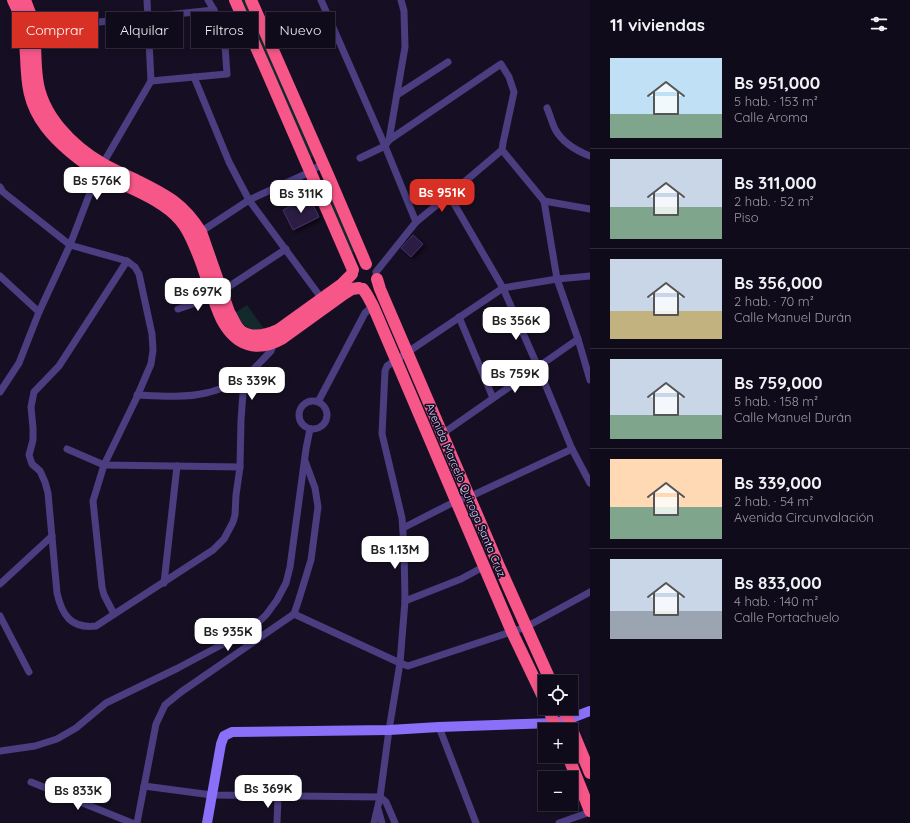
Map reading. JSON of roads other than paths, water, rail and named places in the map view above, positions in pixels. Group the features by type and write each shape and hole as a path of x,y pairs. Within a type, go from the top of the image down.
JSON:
{"highway":[{"path":"13,0 18,12"},
{"path":"24,0 29,12"},
{"path":"235,0 352,272 353,283 361,289"},
{"path":"251,0 366,264"},
{"path":"32,48 40,93 47,109 57,124 101,168 149,186 179,204 194,222 196,235 218,294 237,326 241,330 250,334 257,335 270,333 278,337"},
{"path":"366,264 372,266 377,275 376,282 371,288 352,289 278,337 322,298 342,284 358,265 366,264"},
{"name":"Avenida Marcelo Quiroga Santa Cruz","path":"377,275 380,289 548,675"},
{"name":"Avenida Marcelo Quiroga Santa Cruz","path":"361,289 368,295 373,306 512,632 538,686"},
{"path":"566,715 590,773"},
{"path":"571,763 590,811"}],"street":[{"path":"147,0 148,12"},
{"path":"151,81 226,74 225,46 214,10 208,0"},
{"path":"321,0 387,143 416,222"},
{"path":"387,143 405,47 404,11 401,0"},
{"path":"183,13 214,10"},
{"path":"0,392 19,363 39,312 70,245 101,168 151,81 149,48"},
{"path":"397,95 448,62"},
{"path":"360,158 387,143 501,64 509,77 514,92 502,150 416,222 377,275"},
{"path":"194,77 229,162 250,200 322,298"},
{"path":"547,108 560,136 568,144 590,156"},
{"path":"502,150 544,201 557,279 578,339 590,380"},
{"path":"196,235 250,200 310,172 323,163"},
{"path":"0,187 3,192 70,245 128,261 139,274 153,342 151,364 104,465 93,500 102,587 104,595 114,614"},
{"path":"449,195 503,288 572,449 590,483"},
{"path":"544,201 590,209"},
{"path":"178,309 218,294 286,249"},
{"path":"128,261 59,366 34,392 31,407 33,428 29,455 32,464 40,471 48,493 57,593 60,604 66,616 75,624 88,627 96,626 213,550 224,539 235,515 240,467 243,393 246,378 270,352 278,337"},
{"path":"0,276 39,312"},
{"path":"374,823 380,796 400,663 405,601 402,518 382,434 385,371 387,366 503,288 557,279 590,276"},
{"path":"318,402 365,313 373,306"},
{"path":"459,317 493,398"},
{"path":"442,434 578,339"},
{"path":"137,396 196,395 236,383 245,382"},
{"path":"318,402 322,404 327,412 326,421 320,428 310,429 303,424 300,412 305,405 318,402"},
{"path":"0,751 35,746 57,739 76,728 106,703 178,668 251,629 266,615 277,600 286,583 290,567 304,459 310,429"},
{"path":"67,449 104,465 240,467"},
{"path":"403,528 456,501 470,497 572,449"},
{"path":"137,823 156,724 165,705 181,692 294,614 311,560 318,507 315,488 304,459"},
{"path":"164,583 177,466"},
{"path":"0,584 52,536"},
{"path":"405,601 461,579 485,566"},
{"path":"294,614 408,666 526,627 590,592"},
{"path":"0,616 29,672"},
{"path":"562,723 568,719 590,711"},
{"path":"439,727 476,823"},
{"path":"207,823 221,744 224,736 232,732 389,730 439,727 538,727"},
{"path":"31,782 132,823"},
{"path":"144,786 212,795 380,796 386,802 395,823"},
{"path":"277,823 278,796"},
{"path":"378,806 382,823"},
{"path":"559,823 590,811"}]}
